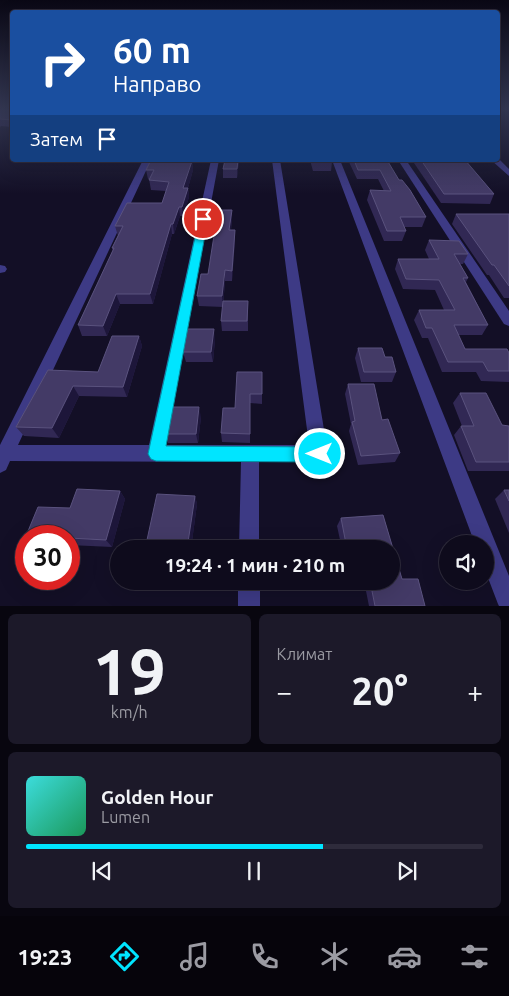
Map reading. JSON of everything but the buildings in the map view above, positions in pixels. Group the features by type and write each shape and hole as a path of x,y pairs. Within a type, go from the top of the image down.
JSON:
{"street":[{"path":"145,162 3,458 156,454 320,454 276,162"},
{"path":"156,454 215,162"},
{"path":"337,162 509,604"},
{"path":"403,162 509,321"},
{"path":"496,162 509,174"},
{"path":"249,540 250,454"},
{"path":"249,590 249,606"}],"route":[{"path":"203,219 156,454 320,454"}]}
